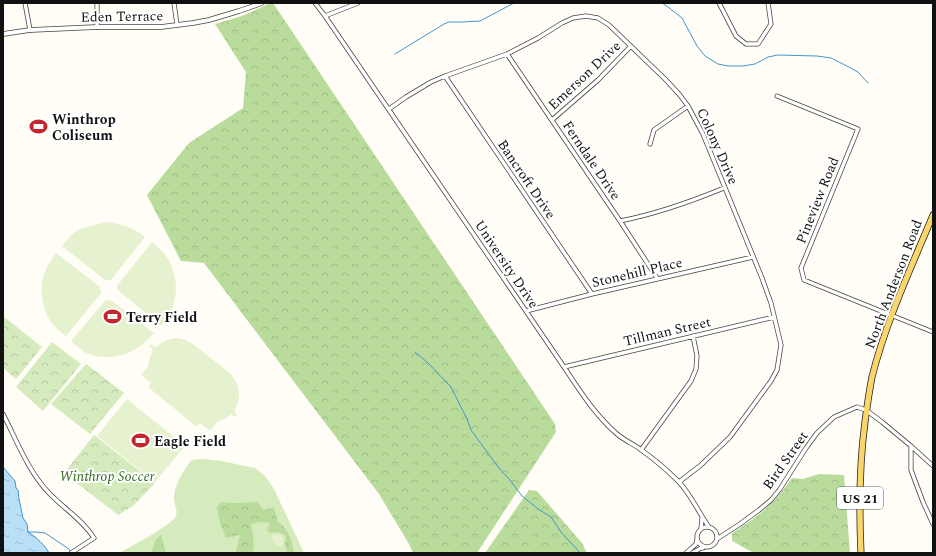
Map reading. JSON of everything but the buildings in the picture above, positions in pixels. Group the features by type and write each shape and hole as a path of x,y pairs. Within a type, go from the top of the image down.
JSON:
{"main road":[{"name":"North Anderson Road","path":"861,553 860,491 862,442 872,378 892,315 933,215"}],"street":[{"path":"25,3 30,30"},
{"path":"96,3 97,27"},
{"path":"174,3 177,25"},
{"name":"Eden Terrace","path":"3,34 30,30 97,27 161,27 209,20 239,11 253,4 262,3"},
{"name":"University Drive","path":"315,3 597,414 619,435 657,462 679,482 709,527"},
{"path":"325,16 358,3"},
{"path":"719,3 736,36 746,44 758,44 771,24 768,3"},
{"name":"Colony Drive","path":"389,110 418,89 445,76 507,54 538,38 562,23 573,18 586,16 598,18 609,25 679,94 688,106 703,134 753,256 766,290 781,345 777,370 771,382 730,437 706,460 679,482"},
{"name":"Emerson Drive","path":"552,120 598,80 631,46"},
{"name":"Ferndale Drive","path":"507,54 658,278"},
{"name":"Bancroft Drive","path":"445,76 592,294"},
{"name":"Pineview Road","path":"777,96 858,129 801,268 804,280 892,315"},
{"path":"650,144 654,130 688,106"},
{"path":"620,221 662,211 724,188"},
{"name":"Stonehill Place","path":"526,311 753,256"},
{"path":"892,315 933,332"},
{"name":"Tillman Street","path":"564,367 774,317"},
{"path":"641,450 691,381 696,369 697,356 693,336"},
{"name":"Bird Street","path":"692,553 701,548 712,546 717,539 740,524 771,500 817,433 834,417 857,407 866,410"},
{"path":"866,410 911,446 933,466"},
{"path":"3,414 35,476 48,493 89,530 94,538 71,553"},
{"path":"911,446 912,470 923,502 933,524"},
{"path":"686,553 696,544 697,534 701,529 702,518"},
{"path":"701,529 709,527 717,533 726,534"},
{"path":"717,533 717,539"},
{"path":"697,538 699,543 706,548"}],"green space":[{"path":"273,3 555,424 556,432 477,553 413,553 379,494 204,263 181,261 147,195 189,143 243,108 246,72 215,24 242,16"},
{"path":"105,222 126,226 145,237 111,280 105,280 62,246 71,235 80,229"},
{"path":"152,242 164,253 172,267 176,282 173,305 169,315 161,326 118,290 117,286"},
{"path":"56,253 100,287 101,293 66,336 57,329 48,317 42,297 44,275 48,265"},
{"name":"Terry Field","path":"106,300 112,301 154,333 137,348 123,355 101,357 84,352 71,341"},
{"path":"3,316 42,347 16,379 3,368"},
{"path":"176,338 183,339 193,344 230,373 238,387 239,396 237,406 234,411 237,415 235,417 231,414 217,422 210,431 200,423 197,427 148,387 151,383 141,375 148,367 153,350 149,346 151,344 155,348 165,341"},
{"path":"52,342 81,364 43,411 16,387"},
{"path":"86,364 124,393 90,434 51,404"},
{"name":"Eagle Field","path":"127,399 185,446 155,482 97,436"},
{"name":"Winthrop Soccer","path":"94,435 155,483 133,506 118,515 64,473"},
{"path":"202,459 221,461 255,468 265,476 274,489 304,553 119,553 150,536 173,520 176,516 174,493 180,478 192,460"},
{"path":"819,474 844,475 850,553 754,553 732,541 732,533 765,509 786,487 792,478 803,479"},
{"path":"529,490 537,491 582,543 587,553 485,553"},
{"path":"222,502 258,502 263,510 274,507 278,522 285,528 291,539 294,553 288,553 285,546 286,536 279,532 271,533 267,531 270,523 261,522 251,524 254,544 253,553 234,553 236,552 240,535 226,538 220,523 217,507"},
{"path":"161,535 166,553 151,553 156,539"},
{"path":"272,535 280,535 284,541 281,547 273,541"}],"water":[{"path":"3,467 15,481 23,518 27,524 28,532 40,541 49,553 3,553"}],"waterway":[{"path":"395,54 444,24 449,22 480,21 514,3"},
{"path":"662,3 682,18 697,46 705,56 718,64 743,66 755,64 768,57 778,55 817,56 831,58 843,64 858,72 868,83"},
{"path":"415,352 451,387 471,430 498,467 522,496 551,517 561,532 580,553"},
{"path":"28,532 45,533 70,551"}],"place":[{"name":"Winthrop Coliseum","path":"39,127"},
{"name":"Terry Field","path":"113,317"},
{"name":"Eagle Field","path":"141,441"}]}
